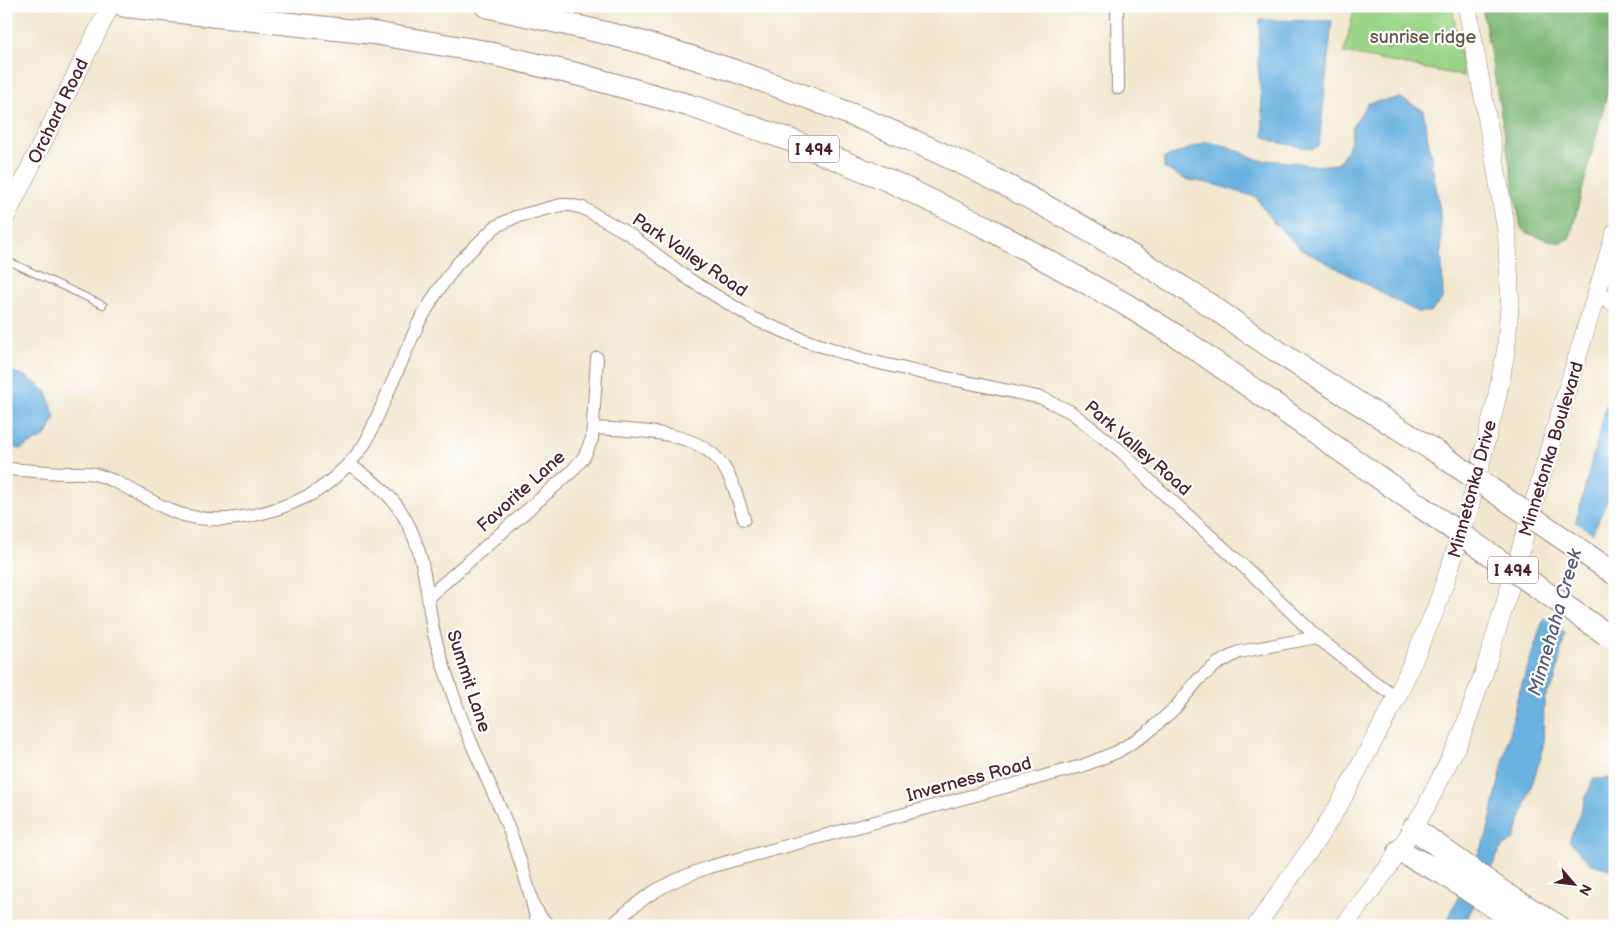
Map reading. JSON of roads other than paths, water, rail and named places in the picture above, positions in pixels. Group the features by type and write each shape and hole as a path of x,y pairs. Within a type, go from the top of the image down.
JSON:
{"highway":[{"name":"I 494","path":"125,6 373,33 480,51 584,76 688,105 790,140 890,181 986,227 1125,304 1186,342 1612,639"},
{"name":"I 494","path":"486,6 642,42 733,70 793,91 970,167 1035,201 1128,254 1205,302 1262,341 1438,453 1615,574"},
{"path":"1412,828 1504,893 1558,926"},
{"path":"1399,851 1444,874 1523,926"},
{"path":"1491,904 1506,926"}],"street":[{"name":"Orchard Road","path":"6,216 110,6"},
{"path":"1117,6 1118,88"},
{"name":"Minnetonka Drive","path":"1256,926 1339,805 1398,697 1435,611 1452,561 1471,500 1497,397 1506,350 1510,300 1507,235 1467,6"},
{"name":"Park Valley Road","path":"6,469 93,474 125,487 180,514 219,519 249,515 281,507 312,494 360,453 418,324 437,292 457,264 496,227 514,217 538,210 570,205 583,208 629,234 683,274 754,319 807,341 862,359 1042,398 1071,412 1122,452 1150,481 1317,636 1374,682 1398,697"},
{"name":"Minnetonka Boulevard","path":"1344,926 1399,851 1445,771 1461,737 1485,669 1615,233"},
{"path":"1597,294 1615,303"},
{"name":"Favorite Lane","path":"428,598 570,472 584,457 592,439 594,428 597,358"},
{"path":"594,428 673,436 699,444 710,452 723,467 732,484 744,518"},
{"name":"Summit Lane","path":"348,464 373,480 392,499 406,520 418,544 433,630 461,721 501,810 519,857 538,926"},
{"name":"Inverness Road","path":"611,926 633,906 656,890 682,877 709,867 1082,766 1117,752 1147,732 1175,708 1198,680 1217,664 1239,652 1317,636"},
{"path":"533,905 541,918 550,926"}],"lane":[{"path":"6,260 103,305"}],"water":[{"path":"1260,20 1332,21 1319,145 1313,149 1275,142 1264,136 1258,63"},
{"path":"1400,98 1423,110 1440,211 1443,298 1431,312 1417,312 1298,247 1273,222 1256,197 1213,184 1184,179 1164,168 1164,158 1207,142 1227,146 1259,160 1317,166 1338,164 1350,144 1353,125 1368,103"},
{"path":"6,370 25,376 47,392 55,418 46,436 20,449 6,446"},
{"name":"Minnehaha Creek","path":"1615,373 1615,478 1612,490 1593,532 1565,633 1555,681 1544,699 1543,750 1514,840 1501,848 1466,921 1468,926 1445,926 1487,835 1517,699 1576,521"},
{"path":"1615,778 1615,868 1613,870 1591,864 1569,841 1593,779"}],"park label":[{"name":"sunrise ridge","path":"1423,37"}]}
